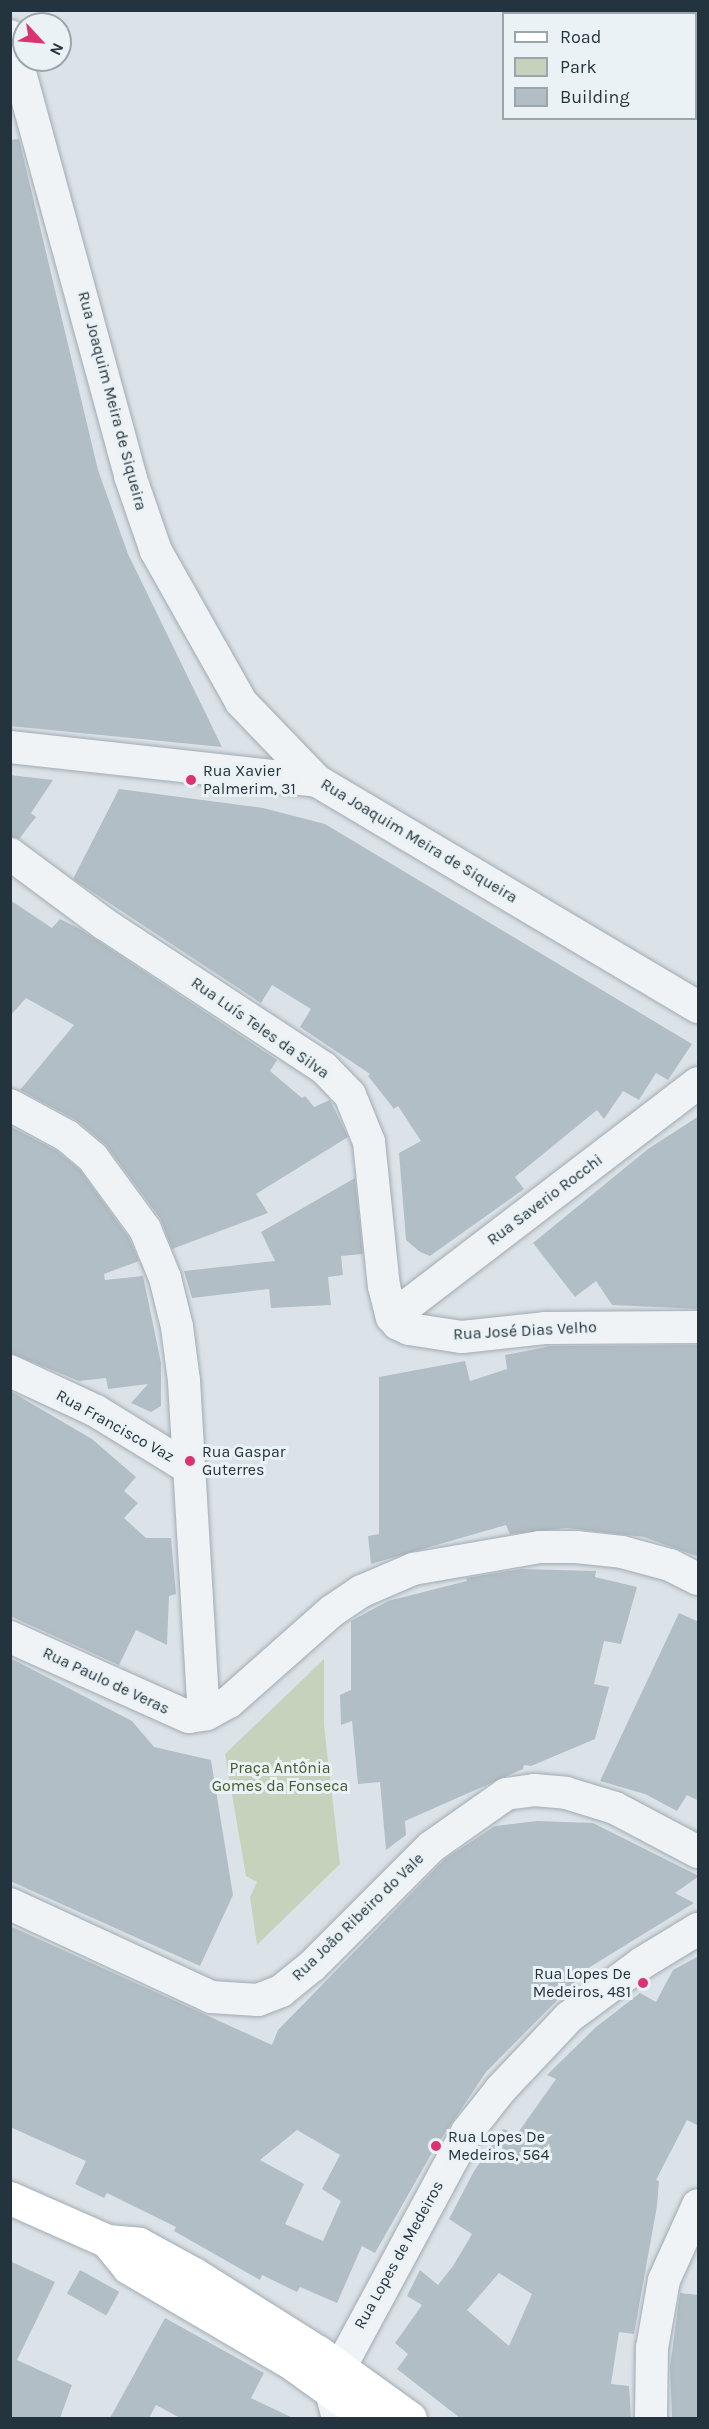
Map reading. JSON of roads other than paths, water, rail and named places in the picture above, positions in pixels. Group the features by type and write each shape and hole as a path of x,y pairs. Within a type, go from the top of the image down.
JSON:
{"main road":[{"path":"10,2198 106,2241 128,2267 280,2356 336,2392 368,2418"},
{"path":"336,2392 410,2418"}],"street":[{"name":"Rua Joaquim Meira de Siqueira","path":"10,36 130,476 156,551 241,702 317,781 699,1007"},
{"path":"10,747 317,781"},
{"name":"Rua Luís Teles da Silva","path":"10,854 103,923 324,1068 350,1095 369,1142 384,1286 392,1317"},
{"name":"Rua Saverio Rocchi","path":"392,1317 699,1083"},
{"path":"10,1105 46,1123 93,1158 145,1229 165,1278 177,1327 204,1714 229,1702 332,1611 362,1591 412,1569 540,1547 576,1547 622,1552 669,1565 699,1579"},
{"name":"Rua José Dias Velho","path":"392,1317 410,1329 462,1337 545,1328 699,1327"},
{"name":"Rua Francisco Vaz","path":"10,1371 96,1411 187,1467"},
{"name":"Rua Paulo de Veras","path":"10,1637 168,1711 189,1717 204,1714"},
{"name":"Rua João Ribeiro do Vale","path":"10,1904 211,1997 258,2000 281,1990 312,1966 431,1847 506,1794 534,1790 566,1793 615,1808 699,1852"},
{"name":"Rua Lopes de Medeiros","path":"336,2392 467,2132 501,2089 569,2017 642,1963 699,1929"},
{"path":"651,2418 652,2348 664,2280 699,2205"}],"place":[{"name":"Rua Xavier Palmerim, 31","path":"191,780"},
{"name":"Rua Gaspar Guterres","path":"190,1461"},
{"name":"Rua Lopes De Medeiros, 481","path":"643,1983"},
{"name":"Rua Lopes De Medeiros, 564","path":"436,2146"}],"park label":[{"name":"Praça Antônia Gomes da Fonseca","path":"280,1777"}]}
